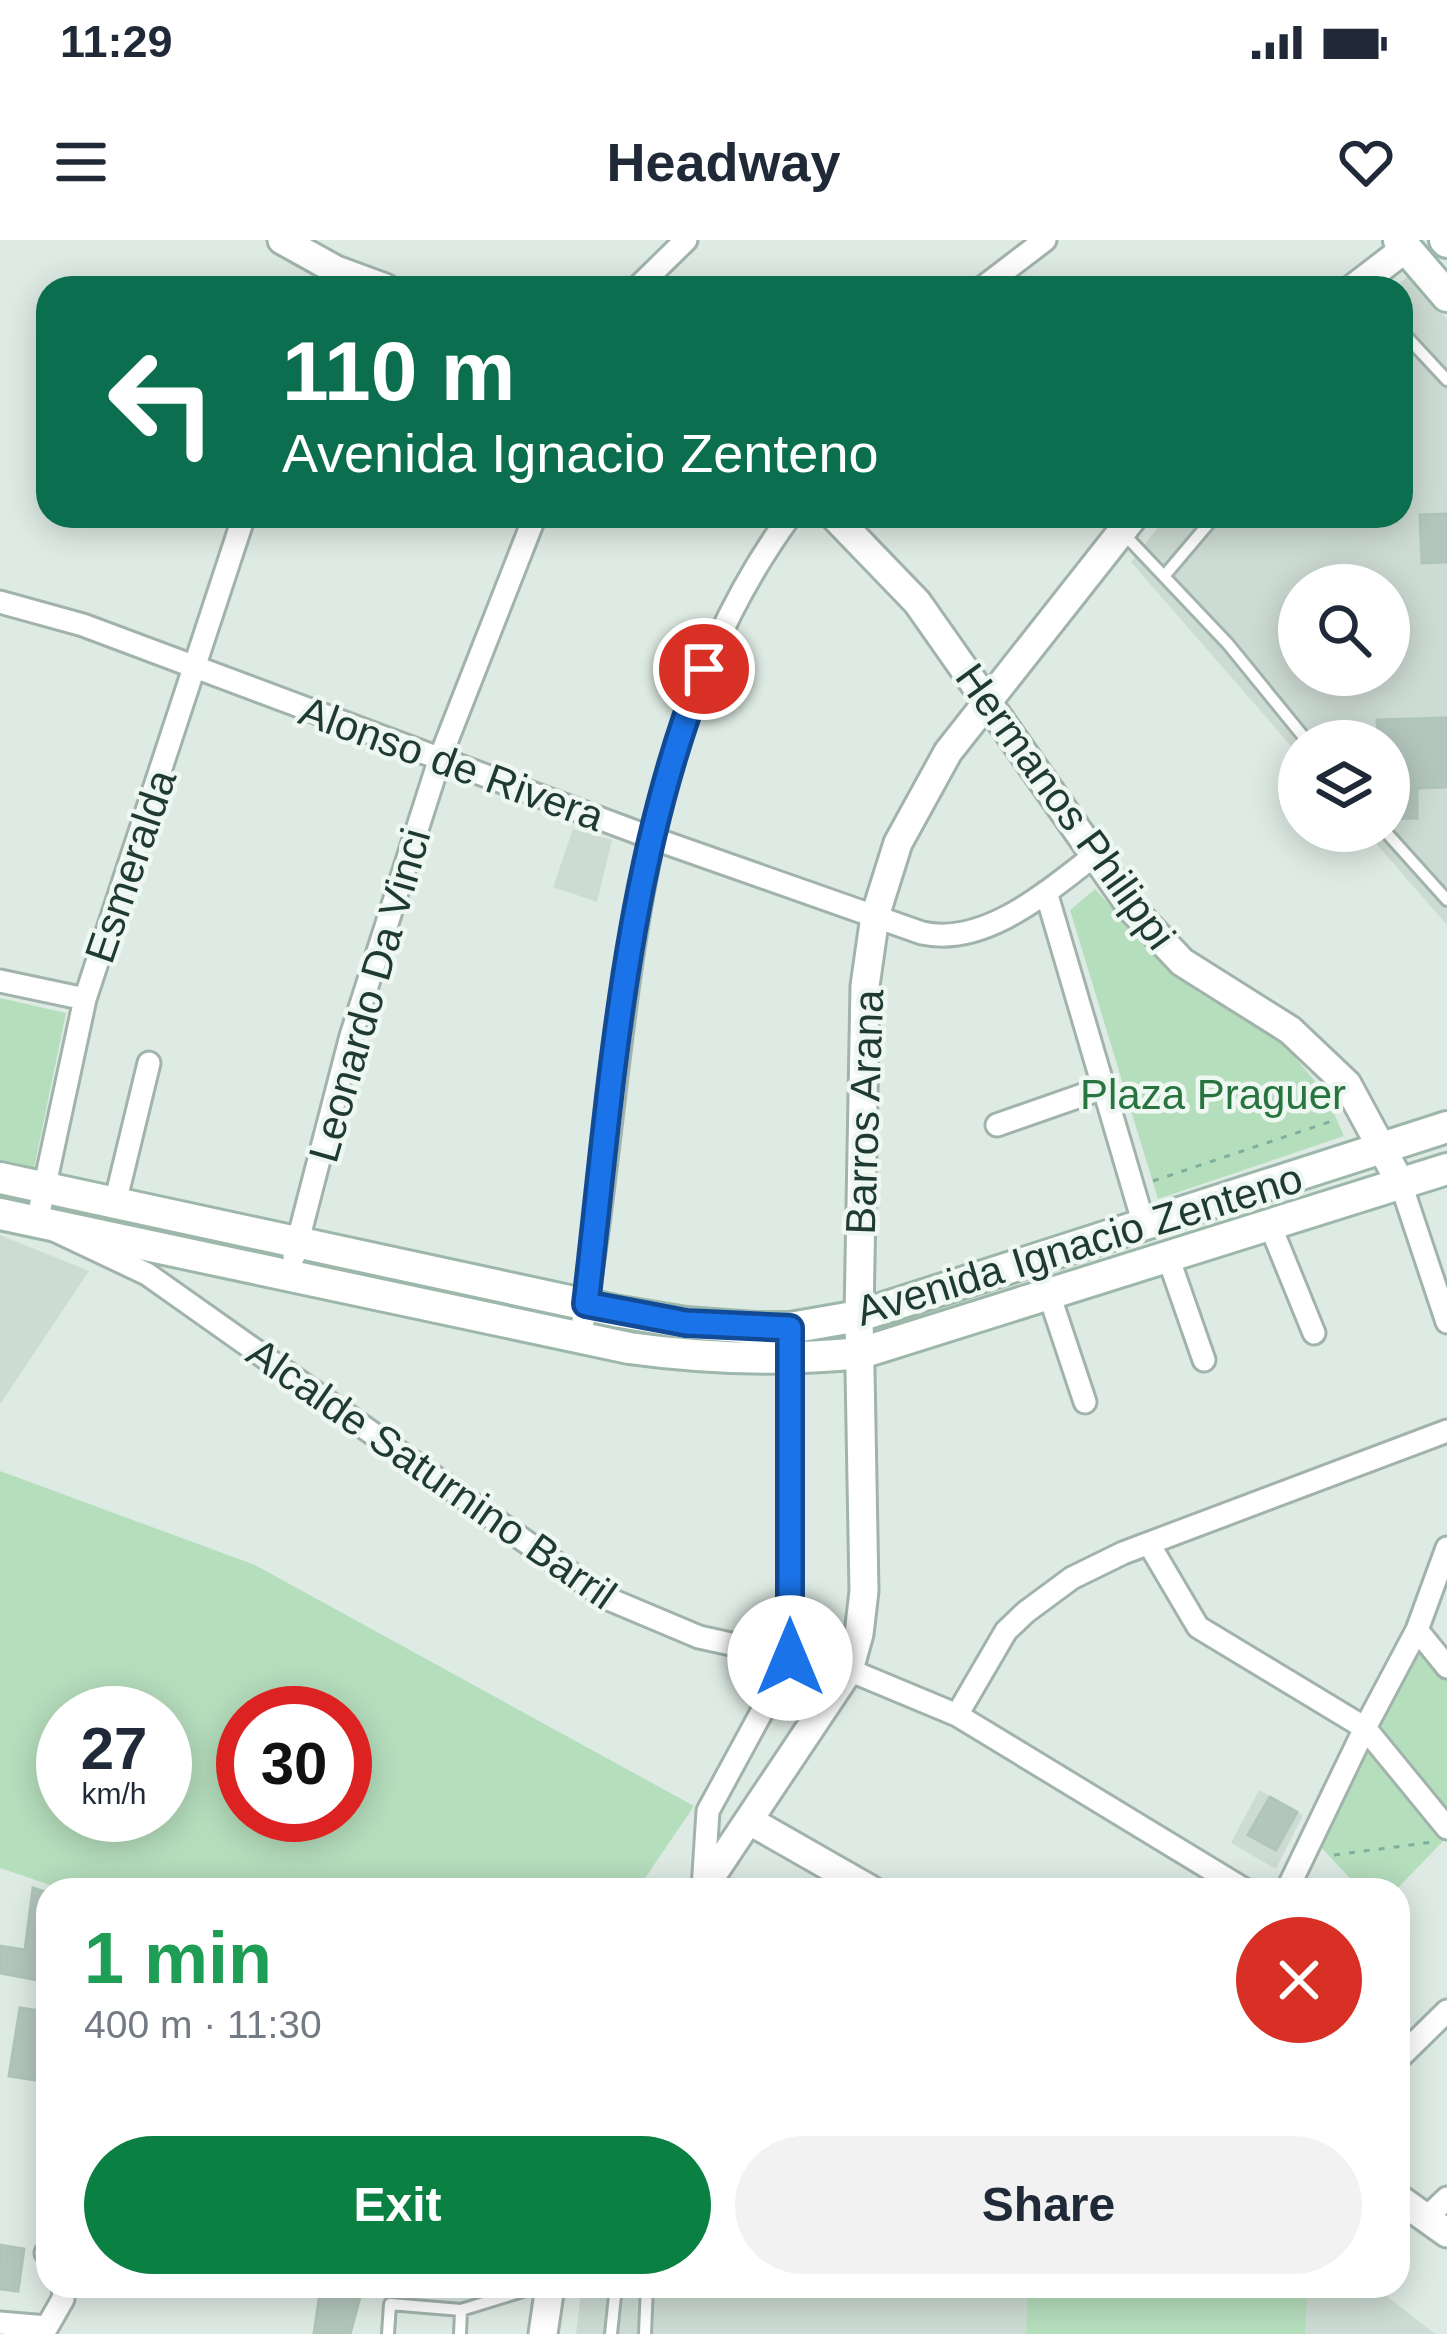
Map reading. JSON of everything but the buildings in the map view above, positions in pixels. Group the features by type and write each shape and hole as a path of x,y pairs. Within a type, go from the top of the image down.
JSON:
{"main road":[{"path":"1407,242 1447,296"},
{"name":"Avenida Ignacio Zenteno","path":"0,1178 686,1323 790,1328 859,1316 1447,1126"},
{"name":"Avenida Ignacio Zenteno","path":"0,1214 580,1338 678,1355 792,1360 861,1353 1447,1168"}],"street":[{"path":"282,240 328,276"},
{"path":"650,276 686,240"},
{"path":"998,276 1045,240"},
{"path":"1368,276 1407,242"},
{"name":"Esmeralda","path":"37,1222 85,999 240,528"},
{"name":"Leonardo Da Vinci","path":"290,1276 351,1036 440,758 530,528"},
{"path":"580,1338 629,954 652,838 689,706 719,631 781,528"},
{"name":"Hermanos Philippi","path":"846,528 917,602 1134,911 1182,962 1290,1030 1347,1084 1401,1184 1447,1322"},
{"name":"Barros Arana","path":"710,1878 849,1670 860,1634 864,1591 859,1316 865,986 875,916 914,808 948,752 1125,528"},
{"name":"Alonso de Rivera","path":"0,602 83,625 652,838 922,933 955,936 980,929 1046,892 1095,855"},
{"path":"1046,892 1144,1225"},
{"path":"0,981 85,999"},
{"path":"115,1202 149,1064"},
{"path":"997,1125 1103,1088"},
{"name":"Alcalde Saturnino Barril","path":"37,1222 147,1274 604,1597 699,1637 849,1670 957,1715 1225,1878"},
{"path":"1270,1225 1314,1333"},
{"path":"147,1274 153,1253 169,1250"},
{"path":"1168,1257 1204,1360"},
{"path":"1049,1294 1085,1402"},
{"name":"Barros Arana","path":"703,1878 708,1811 790,1658 790,1328"},
{"path":"957,1715 1006,1631 1072,1578 1447,1431"},
{"path":"1149,1544 1198,1627 1365,1728 1443,1834"},
{"path":"1293,1878 1417,1630 1447,1548"},
{"path":"1417,1630 1447,1667"},
{"path":"750,1821 850,1878"},
{"path":"1410,2047 1447,2011"},
{"path":"1410,2207 1436,2226 1447,2198"},
{"path":"0,2324 47,2327 63,2298"},
{"path":"544,2334 548,2298"}],"lane":[{"path":"1413,343 1447,380"},
{"path":"1131,528 1291,720"},
{"path":"1165,574 1205,528"},
{"path":"1404,852 1447,900"},
{"path":"388,2334 390,2303 461,2310 500,2298"},
{"path":"611,2334 615,2298"},
{"path":"645,2334 646,2298"},
{"path":"460,2334 461,2310"}],"path":[{"path":"1133,1188 1361,1108"},
{"path":"1334,1855 1443,1834"}],"shaded area":[{"path":"1413,279 1447,319 1447,925 1383,852 1410,852 1410,720 1278,720 1278,731 1131,562 1158,528 1413,528"},
{"path":"573,829 612,840 597,902 553,887"},
{"path":"0,1235 89,1271 0,1404"},
{"path":"1259,1790 1303,1815 1276,1869 1231,1843"},
{"path":"580,2298 1389,2298 1435,2334 576,2334"}],"green space":[{"name":"Plaza Praguer","path":"1095,889 1173,973 1281,1041 1325,1093 1344,1136 1158,1199 1070,910"},
{"path":"0,998 66,1013 33,1173 0,1166"},
{"path":"0,1471 255,1565 694,1806 645,1878 36,1878 0,1868"},
{"path":"1416,1649 1429,1652 1447,1675 1447,1817 1371,1727"},
{"path":"1374,1746 1447,1837 1408,1878 1350,1878 1318,1844 1362,1751"},
{"path":"1028,2298 1306,2298 1305,2334 1026,2334"}],"route":[{"path":"704,669 652,838 629,954 586,1304 686,1323 790,1328 790,1658"}]}
